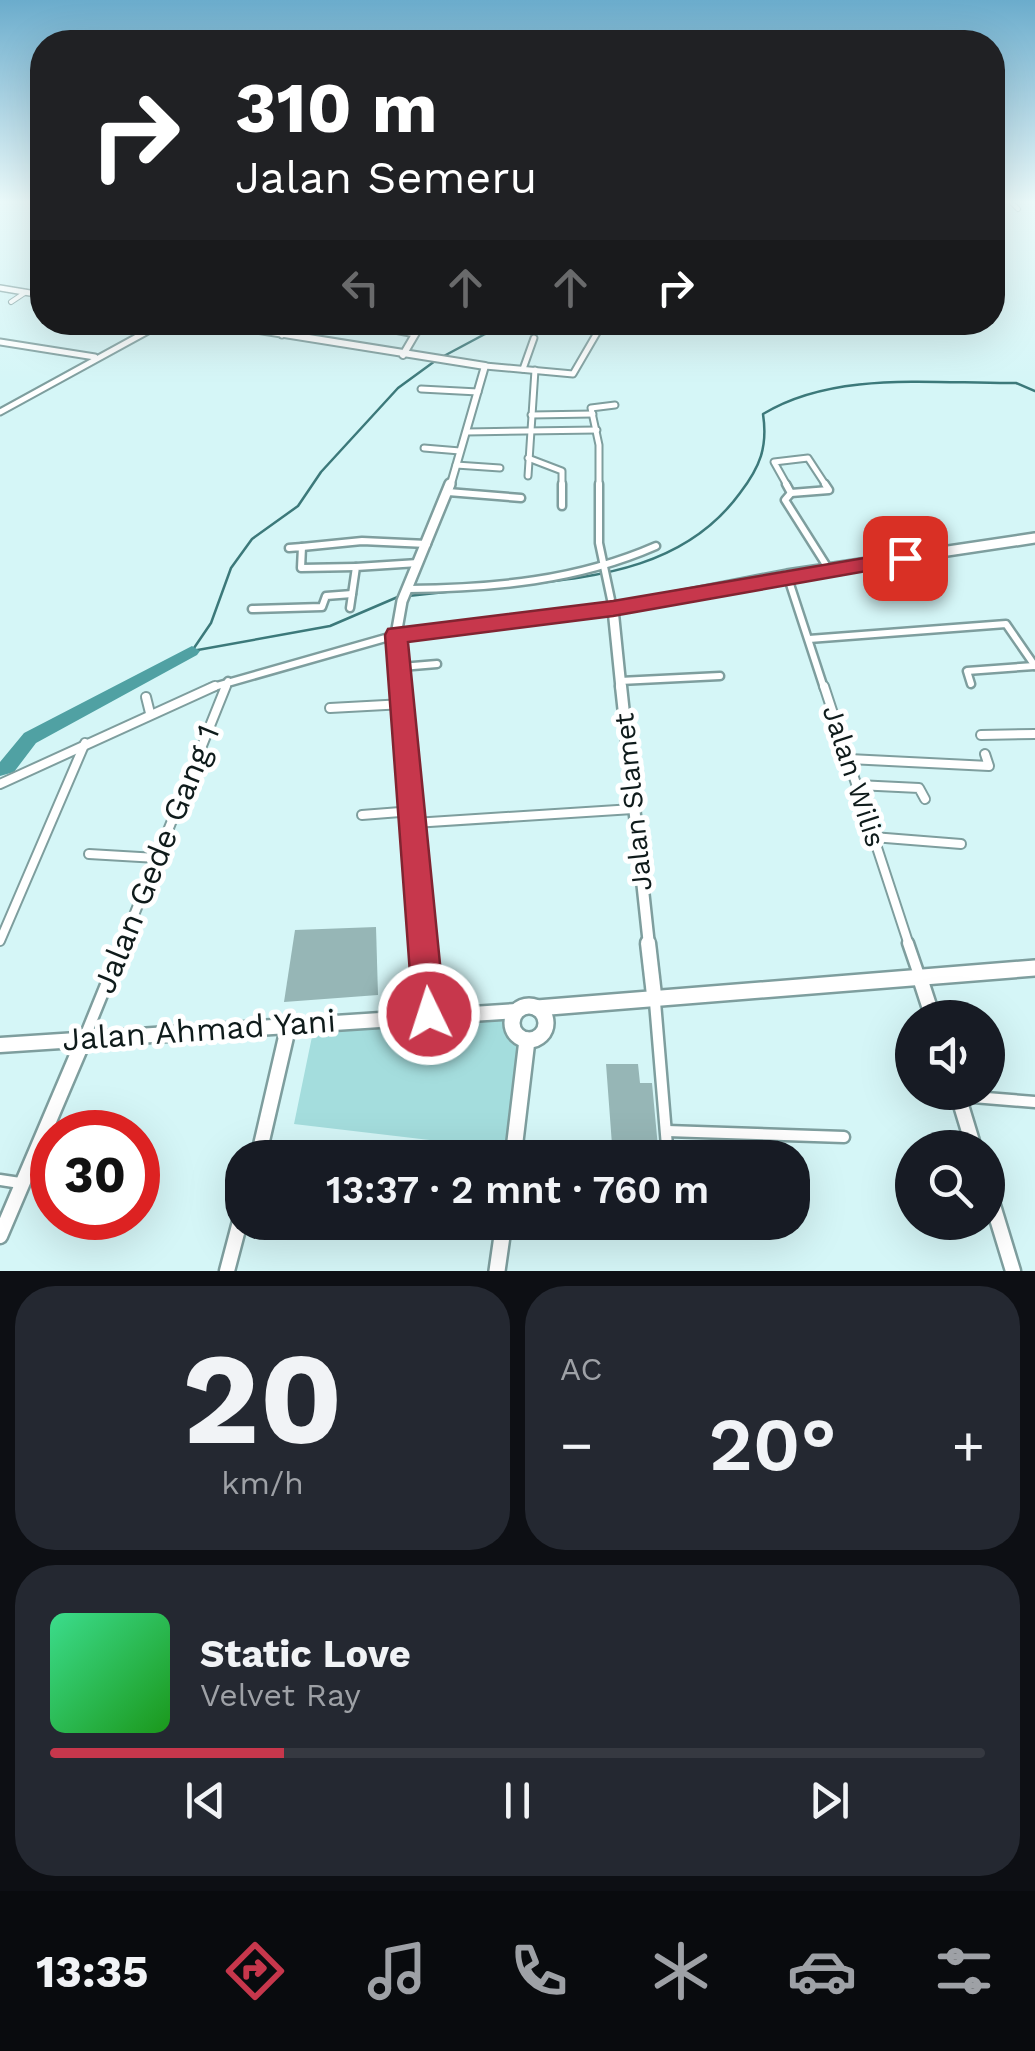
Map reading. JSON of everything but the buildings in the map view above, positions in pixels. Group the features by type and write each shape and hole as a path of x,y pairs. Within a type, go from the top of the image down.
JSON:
{"main road":[{"path":"527,1040 512,1027 517,1011 527,1006 1035,968"},
{"path":"527,1040 544,1032 546,1021 537,1008"},
{"path":"515,1140 527,1040"},
{"path":"497,1271 501,1240"}],"street":[{"path":"0,288 30,293"},
{"path":"11,302 26,292"},
{"path":"0,412 142,335"},
{"path":"282,335 438,361 575,373 596,335"},
{"path":"403,355 415,335"},
{"path":"522,369 534,338"},
{"path":"0,342 96,358"},
{"path":"5,353 17,345"},
{"path":"23,356 35,348"},
{"path":"42,359 53,351"},
{"path":"62,362 72,354"},
{"path":"429,1014 396,635 405,594 448,492 485,366"},
{"path":"528,476 535,370"},
{"path":"421,389 478,392"},
{"path":"613,609 603,572 598,430 593,406 615,406"},
{"path":"531,415 593,414"},
{"path":"466,432 598,430"},
{"path":"424,448 460,451"},
{"path":"528,458 562,471 562,506"},
{"path":"791,493 774,462 808,458 828,490 791,493 785,500 829,569"},
{"path":"456,465 500,468"},
{"path":"448,492 520,498"},
{"path":"0,784 228,680 396,635 613,609 787,575 1035,538"},
{"path":"289,548 362,541 427,544"},
{"path":"405,594 603,572 656,546"},
{"path":"302,547 301,568 419,563"},
{"path":"350,608 356,567"},
{"name":"Jalan Wilis","path":"787,575 920,978"},
{"path":"252,610 322,606 328,595 352,594"},
{"name":"Jalan Slamet","path":"613,609 654,996"},
{"path":"808,639 1006,624 1035,666"},
{"path":"401,667 437,664"},
{"path":"972,684 967,671 1035,666"},
{"path":"620,682 720,676"},
{"name":"Jalan Gede Gang 1","path":"84,1038 228,680"},
{"path":"146,698 150,714"},
{"path":"330,708 404,704"},
{"path":"994,724 1000,735"},
{"path":"981,735 1035,734"},
{"path":"0,941 86,742"},
{"path":"850,758 989,766 985,754"},
{"path":"857,785 919,788 925,799"},
{"path":"414,823 634,809"},
{"path":"362,815 412,811"},
{"path":"872,837 961,844"},
{"path":"89,854 157,858"},
{"path":"920,978 927,1000"},
{"path":"654,996 667,1140"},
{"name":"Jalan Ahmad Yani","path":"0,1045 517,1011"},
{"path":"262,1140 289,1024"},
{"path":"0,1236 84,1038"},
{"path":"1005,1099 1035,1102"},
{"path":"667,1132 844,1136"},
{"path":"0,1180 21,1184"},
{"path":"227,1271 235,1240"},
{"path":"1004,1240 1013,1271"}],"shaded area":[{"path":"514,1015 512,1027 522,1039 515,1140 429,1140 294,1124 315,1022"}],"waterway":[{"path":"442,357 483,335"},
{"path":"194,648 211,623 231,568 252,539 298,506 321,472 398,388 435,361"},
{"path":"517,585 610,572 668,552 695,537 719,518 753,474 763,447 763,414 791,400 821,391 886,382 1016,383 1035,391"},
{"path":"408,596 464,590"},
{"path":"192,651 330,626 400,596"},
{"path":"0,769 8,767 30,738 192,651"}],"route":[{"path":"429,1014 396,635 613,609 787,575 905,558"}]}
